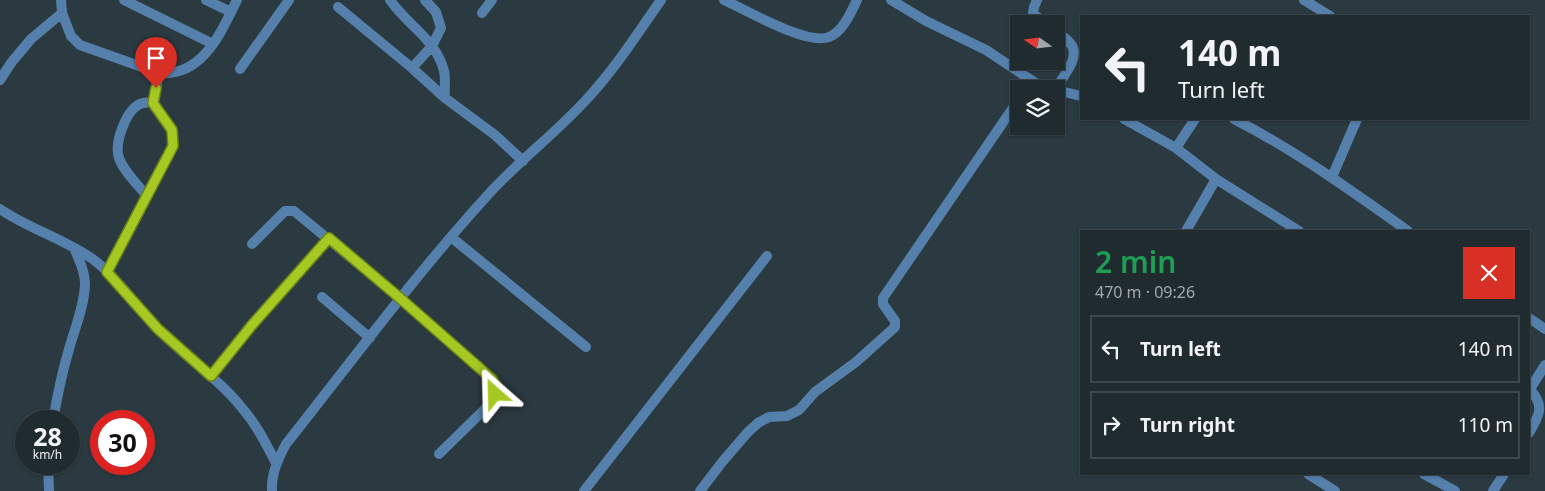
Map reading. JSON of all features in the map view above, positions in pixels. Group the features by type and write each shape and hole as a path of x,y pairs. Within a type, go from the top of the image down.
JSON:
{"street":[{"path":"60,0 62,14 71,36 80,45 159,73 178,72 203,57 213,44 237,0"},
{"path":"124,0 213,44"},
{"path":"206,0 231,12"},
{"path":"240,69 289,0"},
{"path":"390,0 427,38 438,55 444,72 444,98"},
{"path":"412,68 432,46 441,28 436,12 425,0"},
{"path":"482,13 492,0"},
{"path":"272,491 276,463 286,444 451,237 487,195 586,100 614,68 661,0"},
{"path":"724,0 801,36 821,39 831,37 839,29 857,0"},
{"path":"891,0 926,21 986,50 1022,80"},
{"path":"1035,15 1033,13 1034,7 1038,0"},
{"path":"1304,0 1328,15"},
{"path":"338,8 412,68 444,98 495,135 523,162"},
{"path":"0,80 31,38 62,14"},
{"path":"1062,80 1072,61 1074,52 1070,42 1065,38"},
{"path":"107,272 173,146 172,130 153,103 159,73"},
{"path":"1065,92 1080,96"},
{"path":"147,196 126,171 119,158 118,147 126,119 132,110 138,104 145,102 153,103"},
{"path":"700,491 729,454 758,423 769,418 788,416 799,410 815,392 856,362 892,330 896,323 882,304 883,298 1010,112"},
{"path":"1126,120 1176,148 1216,179 1297,230"},
{"path":"1176,148 1194,120"},
{"path":"1236,120 1298,155 1407,230"},
{"path":"1332,177 1357,120"},
{"path":"1187,230 1216,179"},
{"path":"0,208 11,216 74,248 94,260 107,272 158,329 211,376 242,407 257,427 276,463"},
{"path":"252,244 285,211 294,211 302,215 492,379 496,386 492,402 439,454"},
{"path":"451,237 586,347"},
{"path":"211,376 252,325 329,238"},
{"path":"55,410 59,388 83,301 85,283 80,262 74,248"},
{"path":"584,491 767,256"},
{"path":"322,297 370,338"},
{"path":"1530,319 1545,329"},
{"path":"1530,388 1545,365"},
{"path":"1530,390 1541,400 1542,406 1539,417 1530,431"},
{"path":"48,475 49,491"},
{"path":"1310,475 1335,491"},
{"path":"1426,475 1455,491"},
{"path":"1493,491 1503,475"}],"route":[{"path":"156,88 153,103 172,130 174,136 173,146 170,155 107,272 158,329 176,346 211,376 228,353 329,238 492,379 496,386 495,394"}]}
